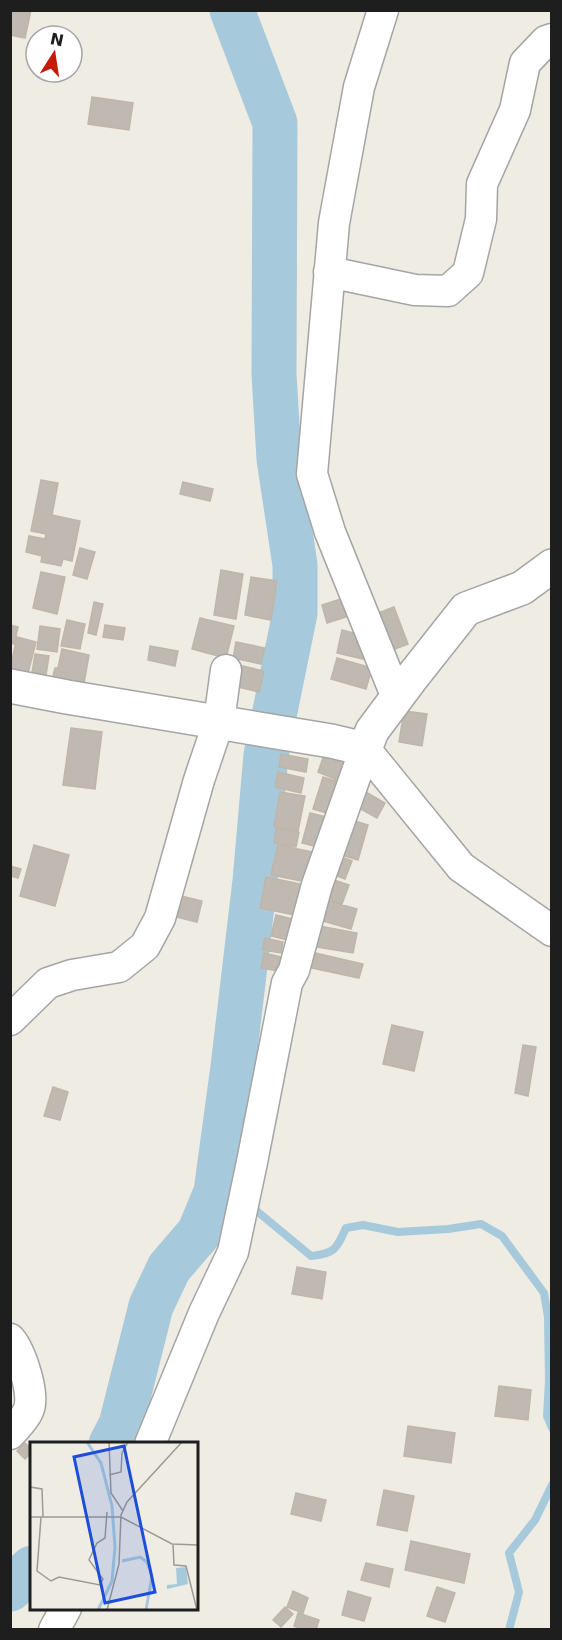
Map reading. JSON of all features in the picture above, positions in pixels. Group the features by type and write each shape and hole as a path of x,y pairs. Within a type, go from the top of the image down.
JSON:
{"street":[{"path":"383,10 359,87 334,223 312,474 330,532 397,698"},
{"path":"329,272 415,290 448,291 468,273 481,219 482,184 515,110 525,63 546,41 552,39"},
{"path":"150,1442 204,1313 233,1252 287,983 294,970 317,885 372,731 465,609 522,588 552,566"},
{"path":"10,1020 48,983 72,975 119,967 145,946 160,918 199,780 234,724 226,670"},
{"path":"10,686 300,735 365,749 461,867 552,931"},
{"path":"10,1339 15,1345 29,1382 29,1410 10,1434"},
{"path":"54,1629 65,1610"}],"building":[{"path":"13,10 31,10 28,24 24,24 24,38 10,35 10,12 12,13"},
{"path":"92,97 133,103 129,130 88,124"},
{"path":"41,480 58,483 52,515 80,521 72,561 63,559 61,566 41,562 42,556 26,552 29,536 45,539 46,534 31,531"},
{"path":"183,482 213,489 210,501 180,494"},
{"path":"80,548 95,552 87,579 73,575"},
{"path":"221,570 243,574 236,619 214,615"},
{"path":"41,572 65,577 57,614 33,608"},
{"path":"251,577 277,581 271,620 245,615"},
{"path":"347,597 352,615 327,623 322,605"},
{"path":"94,602 103,604 96,635 88,633"},
{"path":"394,607 408,644 387,652 373,615"},
{"path":"200,618 234,626 226,658 192,649"},
{"path":"67,620 85,624 80,649 61,646"},
{"path":"10,625 18,627 14,644 10,643"},
{"path":"105,625 125,628 123,640 103,637"},
{"path":"40,626 60,629 57,652 37,649"},
{"path":"342,630 369,637 363,659 337,653"},
{"path":"17,637 36,642 28,673 10,669"},
{"path":"236,642 265,648 261,664 233,658"},
{"path":"150,646 178,651 175,666 148,660"},
{"path":"62,649 89,655 83,689 59,684 60,677 53,676 55,668 58,668"},
{"path":"35,654 49,656 46,675 32,673"},
{"path":"337,658 372,668 366,689 331,679"},
{"path":"234,664 264,671 259,692 229,685"},
{"path":"404,711 427,714 422,746 399,742"},
{"path":"71,728 102,732 95,789 63,785"},
{"path":"281,754 308,759 306,772 279,767"},
{"path":"324,755 349,764 342,782 318,772"},
{"path":"278,772 304,778 301,793 275,787"},
{"path":"323,777 342,783 333,815 313,809"},
{"path":"357,787 385,803 377,818 348,802"},
{"path":"280,792 305,796 298,831 274,826"},
{"path":"310,813 331,818 322,848 302,843"},
{"path":"345,818 368,825 358,860 335,853"},
{"path":"276,828 299,832 296,847 274,843"},
{"path":"34,845 69,855 55,906 20,896"},
{"path":"278,845 313,852 307,882 271,875"},
{"path":"334,854 352,861 345,879 327,872"},
{"path":"10,866 21,869 18,878 10,876"},
{"path":"266,877 301,884 295,915 260,908"},
{"path":"325,877 349,885 342,904 319,896"},
{"path":"177,895 202,901 197,922 172,916"},
{"path":"321,899 357,909 351,929 316,919"},
{"path":"276,915 293,919 288,940 271,936"},
{"path":"314,925 357,933 353,953 310,946"},
{"path":"265,938 283,942 281,953 262,950"},
{"path":"311,952 363,964 359,978 307,967"},
{"path":"264,953 286,958 283,972 261,968"},
{"path":"392,1025 423,1032 414,1071 383,1064"},
{"path":"523,1045 536,1047 528,1096 515,1093"},
{"path":"53,1087 68,1092 60,1120 44,1116"},
{"path":"297,1267 326,1272 322,1299 292,1294"},
{"path":"499,1386 531,1390 528,1420 495,1416"},
{"path":"408,1426 455,1433 451,1463 404,1456"},
{"path":"25,1443 30,1448 30,1454 25,1459 17,1451"},
{"path":"384,1490 414,1496 407,1531 377,1525"},
{"path":"296,1493 326,1500 321,1521 291,1514"},
{"path":"411,1541 470,1554 464,1583 405,1570"},
{"path":"366,1563 393,1569 389,1587 361,1580"},
{"path":"437,1587 455,1593 445,1622 427,1616"},
{"path":"293,1591 308,1598 303,1613 287,1607"},
{"path":"348,1591 371,1598 364,1621 342,1615"},
{"path":"285,1607 293,1614 281,1627 273,1620"},
{"path":"298,1613 319,1620 316,1630 303,1630 294,1626"}],"waterway":[{"path":"112,1442 121,1425 151,1306 169,1268 199,1233 216,1192 255,881 266,755 295,613 295,565 279,459 274,374 275,123 232,10"},
{"path":"216,1192 238,1202"},
{"path":"249,1208 258,1212 311,1256 330,1252 340,1241 346,1228 363,1225 398,1232 448,1229 481,1224 502,1236 544,1293 548,1317 547,1416 552,1428"},
{"path":"509,1630 519,1592 509,1553 535,1520 552,1485"},
{"path":"10,1589 30,1570"}]}
